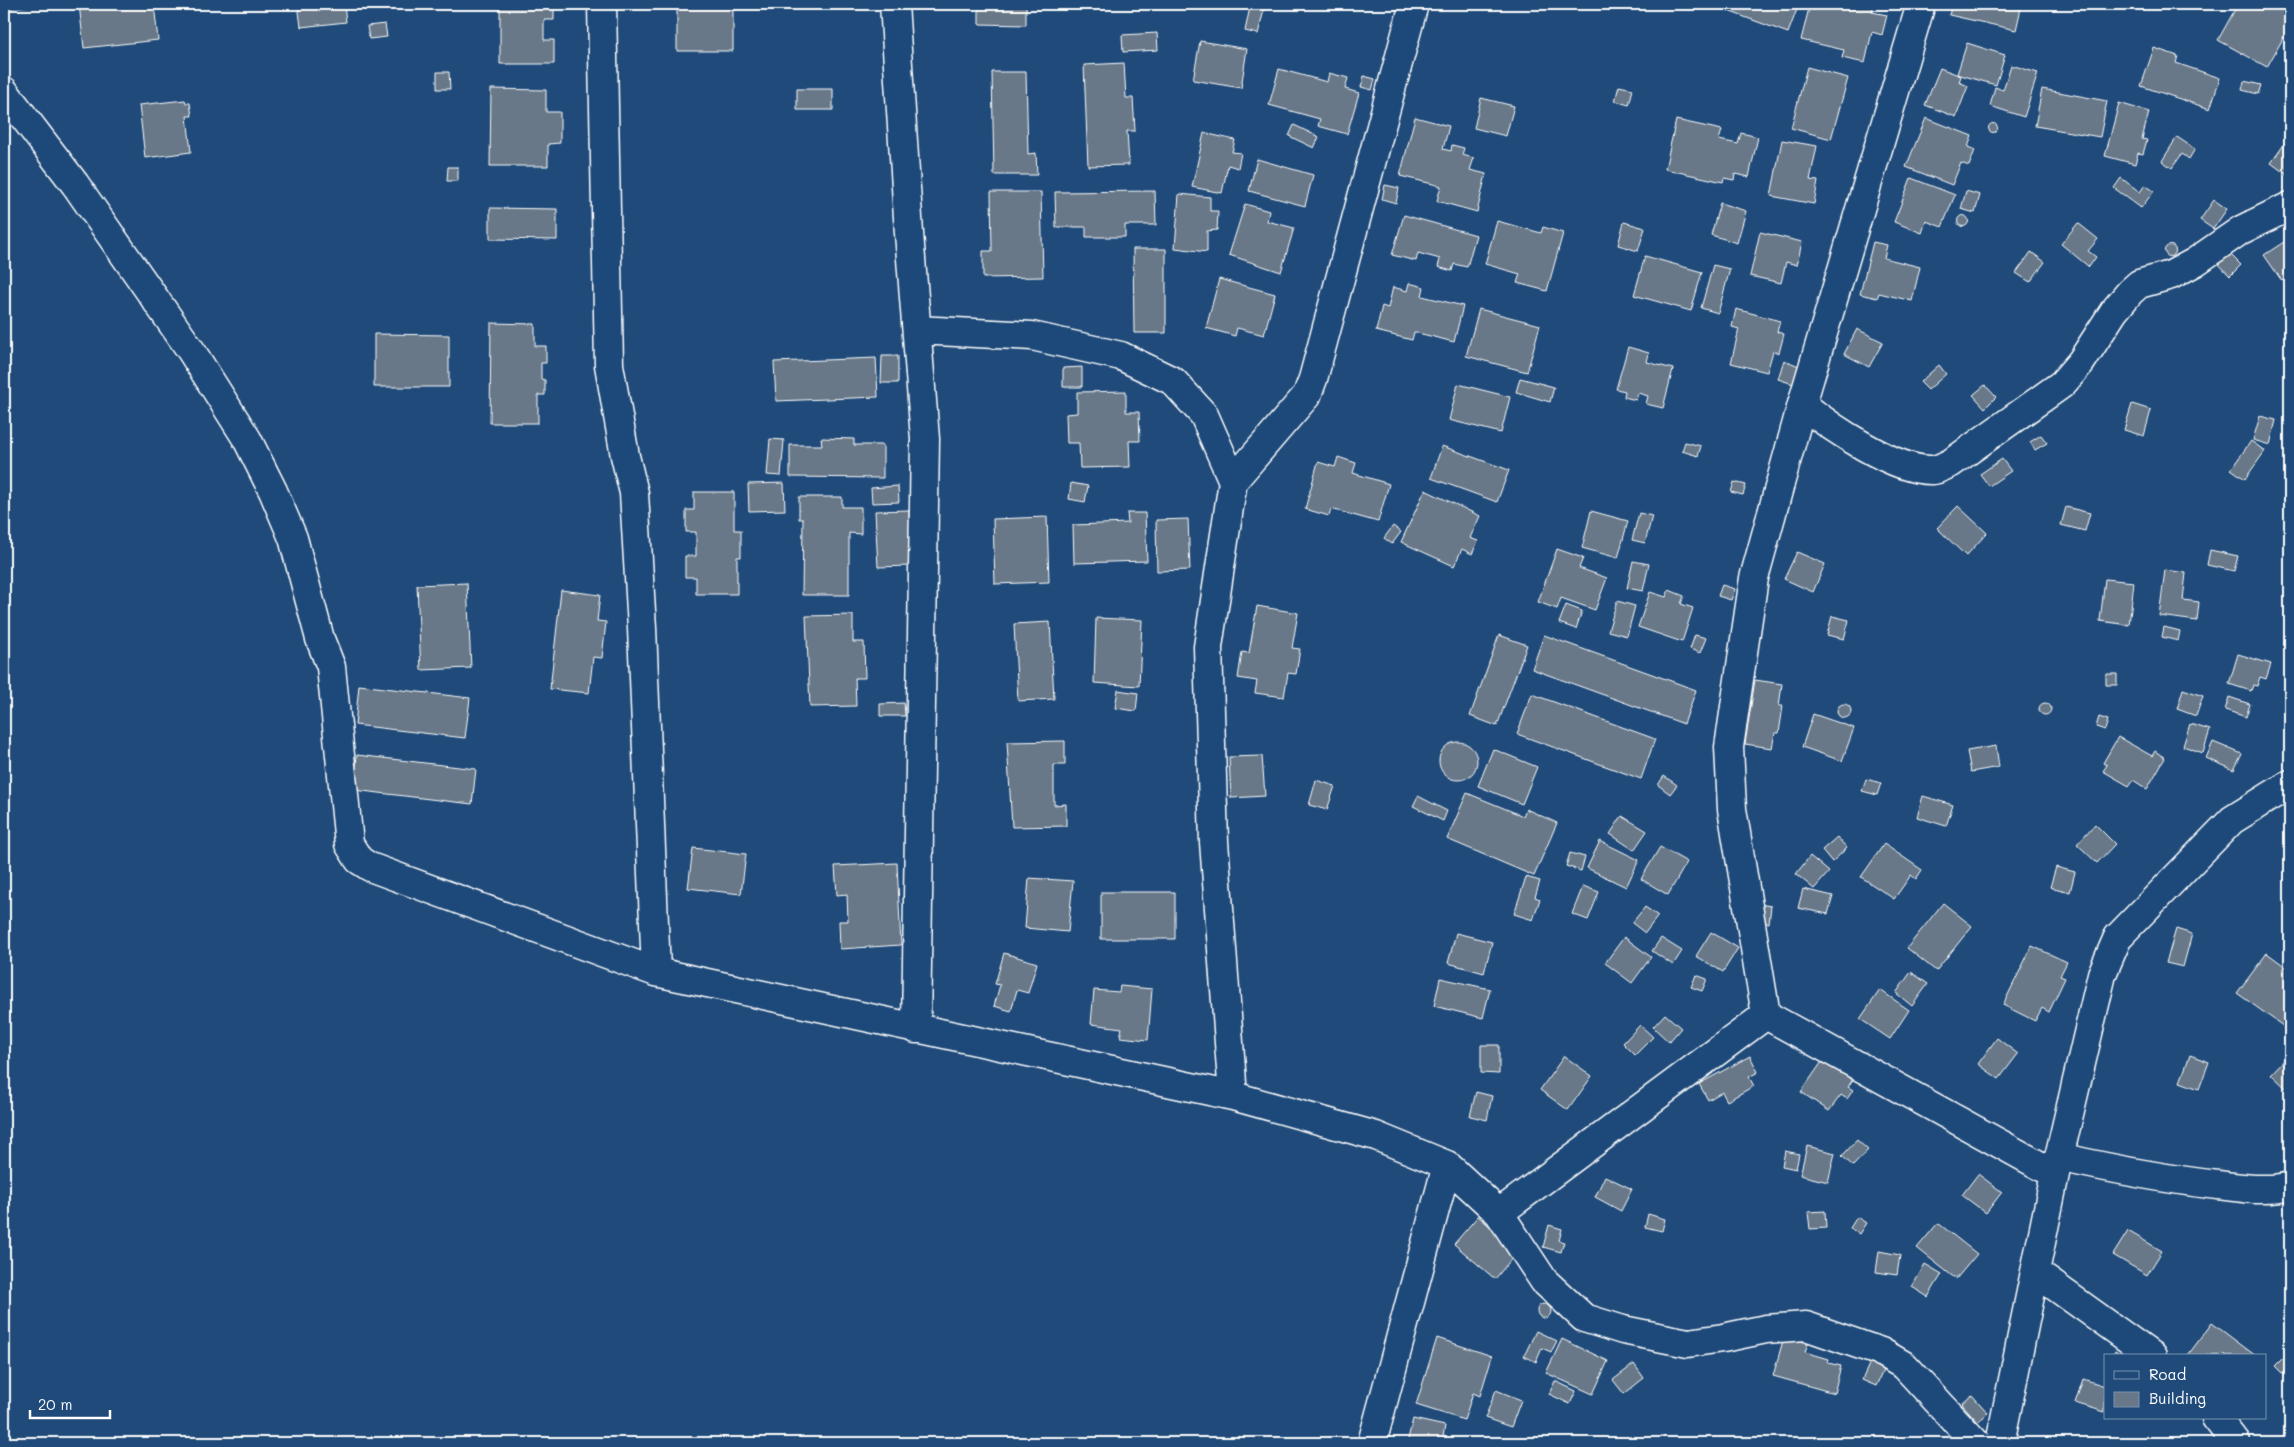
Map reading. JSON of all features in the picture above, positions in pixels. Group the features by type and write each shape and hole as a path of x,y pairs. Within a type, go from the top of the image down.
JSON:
{"street":[{"path":"602,4 609,365 625,456 634,493 644,666 656,972"},
{"path":"894,4 925,439 916,1029"},
{"path":"1233,1096 1214,842 1208,647 1233,481 1307,395 1313,379 1414,4"},
{"path":"1766,1015 1732,809 1729,747 1754,578 1802,404 1920,4"},
{"path":"4,91 76,184 192,352 247,440 273,491 293,538 320,639 331,667 349,844 359,860 370,867 656,972 1233,1096 1376,1136 1447,1165 1498,1213 1544,1281 1584,1318 1623,1330 1688,1342 1723,1338 1766,1329 1806,1326 1881,1352 1905,1366 1976,1443"},
{"path":"1802,404 1820,418 1873,451 1902,464 1933,470 1951,463 2062,384 2081,362 2114,311 2139,284 2171,275 2195,262 2240,230 2290,206"},
{"path":"917,330 1032,336 1121,356 1173,380 1204,415 1233,481"},
{"path":"2000,1443 2057,1165 2102,974 2118,937 2232,820 2290,784"},
{"path":"1766,1015 2057,1165 2240,1188 2283,1188 2290,1186"},
{"path":"1498,1213 1766,1015"},
{"path":"1372,1443 1447,1165"},
{"path":"2035,1272 2149,1354"},
{"path":"2218,1420 2236,1443"}],"building":[{"path":"4,4 40,4 4,9"},
{"path":"79,4 154,4 158,40 84,48"},
{"path":"298,4 344,4 346,22 301,27"},
{"path":"500,4 554,4 554,20 544,20 544,40 554,40 554,64 500,64"},
{"path":"677,4 733,4 733,51 677,51"},
{"path":"979,4 1026,4 1026,25 979,24"},
{"path":"1709,4 1799,4 1788,33"},
{"path":"1810,4 1874,4 1872,12 1887,15 1882,35 1872,32 1865,63 1842,58 1844,50 1801,40"},
{"path":"1952,4 2022,4 2016,30 1949,15"},
{"path":"2238,4 2290,4 2290,26 2267,67 2218,40"},
{"path":"1250,7 1264,10 1258,34 1245,31"},
{"path":"385,24 387,37 369,39 367,26"},
{"path":"1157,33 1158,50 1123,52 1122,35"},
{"path":"1200,41 1247,49 1241,88 1193,80"},
{"path":"1967,43 2005,55 1996,85 1957,74"},
{"path":"2154,48 2178,56 2176,63 2220,78 2210,109 2141,86"},
{"path":"1124,63 1126,98 1133,98 1135,131 1127,131 1129,165 1088,166 1084,65"},
{"path":"2011,65 2038,73 2024,117 1990,106 1995,87 2003,90"},
{"path":"1807,67 1848,78 1831,139 1791,128"},
{"path":"1940,68 1961,76 1959,82 1968,86 1956,117 1925,105"},
{"path":"1279,69 1327,82 1329,73 1348,78 1345,89 1359,93 1347,134 1318,126 1320,119 1269,105"},
{"path":"437,72 449,72 450,89 437,89"},
{"path":"992,72 1026,72 1028,154 1036,153 1037,175 994,175"},
{"path":"1364,76 1375,79 1372,90 1361,87"},
{"path":"2244,81 2261,85 2258,94 2242,90"},
{"path":"1619,86 1633,89 1629,105 1615,101"},
{"path":"491,89 546,90 546,112 560,112 560,143 548,144 548,166 490,166"},
{"path":"797,89 833,89 833,110 797,110"},
{"path":"2042,89 2107,101 2100,137 2035,126"},
{"path":"1481,98 1514,106 1506,136 1474,128"},
{"path":"185,100 186,103 190,103 192,116 187,116 191,152 145,158 139,105"},
{"path":"2119,103 2149,112 2142,139 2147,140 2143,154 2138,153 2135,164 2105,156"},
{"path":"1415,117 1449,126 1443,149 1451,151 1452,145 1464,148 1462,155 1474,158 1470,170 1486,174 1477,212 1437,201 1441,186 1400,176"},
{"path":"1926,118 1972,136 1968,147 1975,150 1969,166 1961,163 1952,185 1906,167"},
{"path":"1676,120 1722,130 1719,140 1738,144 1741,133 1758,137 1749,177 1735,174 1734,180 1724,178 1723,182 1665,169"},
{"path":"1993,123 1998,128 1993,133 1988,128"},
{"path":"1294,125 1319,137 1314,148 1289,136"},
{"path":"1204,133 1235,140 1232,152 1241,153 1238,168 1228,165 1222,193 1192,187"},
{"path":"2290,136 2290,177 2271,163"},
{"path":"2177,137 2195,149 2189,159 2182,154 2172,168 2162,161"},
{"path":"1782,140 1817,146 1810,180 1818,181 1814,204 1771,196"},
{"path":"1257,159 1313,175 1305,206 1249,191"},
{"path":"448,167 458,167 458,181 447,181"},
{"path":"1911,178 1955,195 1942,227 1926,221 1922,233 1894,222"},
{"path":"2121,178 2140,192 2145,185 2154,191 2141,208 2114,188"},
{"path":"1385,185 1399,188 1396,203 1382,199"},
{"path":"1155,191 1156,225 1125,225 1125,237 1086,237 1086,227 1056,227 1055,192"},
{"path":"1966,191 1980,195 1975,213 1961,209"},
{"path":"991,192 1041,192 1043,277 983,278 983,251 992,251"},
{"path":"1179,194 1210,197 1210,211 1218,211 1217,230 1207,231 1207,252 1175,248"},
{"path":"2214,200 2227,209 2213,229 2200,220"},
{"path":"1720,203 1746,211 1737,243 1711,235"},
{"path":"1245,204 1269,211 1267,221 1294,228 1281,272 1229,255"},
{"path":"490,208 557,209 557,240 490,239"},
{"path":"1404,215 1476,235 1467,267 1454,264 1452,271 1438,267 1440,259 1418,253 1416,261 1392,255"},
{"path":"1963,215 1969,221 1963,227 1957,221"},
{"path":"1497,221 1541,233 1543,227 1563,233 1547,291 1517,283 1520,274 1485,264"},
{"path":"1624,222 1645,228 1638,251 1618,245"},
{"path":"2078,223 2098,239 2088,251 2096,257 2089,267 2061,244"},
{"path":"1760,232 1802,242 1797,265 1786,262 1781,283 1750,276"},
{"path":"2290,238 2290,275 2282,281 2264,255"},
{"path":"1873,242 1887,245 1884,258 1920,267 1912,301 1879,293 1877,298 1860,294"},
{"path":"2170,245 2176,251 2170,257 2164,251"},
{"path":"1133,249 1166,249 1166,333 1134,333"},
{"path":"2227,251 2241,265 2230,276 2216,261"},
{"path":"2031,252 2045,262 2030,282 2016,273"},
{"path":"1645,256 1702,272 1691,311 1634,295"},
{"path":"1713,265 1730,269 1718,313 1701,308"},
{"path":"1219,279 1275,294 1264,335 1237,328 1235,336 1206,328"},
{"path":"1409,283 1424,287 1422,296 1463,306 1454,342 1414,332 1412,340 1376,331 1382,306 1388,308 1393,287 1407,291"},
{"path":"1479,309 1540,325 1527,372 1466,356"},
{"path":"1736,309 1780,321 1777,332 1784,334 1779,353 1773,351 1767,372 1731,363 1739,329 1732,327"},
{"path":"491,323 535,324 535,346 546,346 546,363 541,363 541,379 545,380 545,395 538,395 538,423 490,423"},
{"path":"1857,329 1883,342 1869,367 1844,354"},
{"path":"374,334 449,335 449,387 374,387"},
{"path":"1628,347 1649,353 1647,362 1673,369 1663,408 1646,404 1648,396 1638,393 1636,400 1624,397 1625,391 1616,389"},
{"path":"882,356 898,356 898,383 881,383"},
{"path":"876,358 878,397 776,401 774,362"},
{"path":"1784,360 1799,366 1793,384 1778,379"},
{"path":"1939,365 1946,374 1928,390 1920,382"},
{"path":"1082,367 1082,387 1063,387 1063,368"},
{"path":"1520,378 1554,387 1550,402 1516,392"},
{"path":"1458,384 1510,397 1501,433 1449,420"},
{"path":"1985,385 1996,397 1985,408 1973,395"},
{"path":"1126,391 1126,412 1139,412 1140,441 1129,441 1130,467 1080,468 1079,443 1067,443 1066,414 1077,413 1077,392"},
{"path":"2132,404 2151,410 2144,436 2124,430"},
{"path":"2260,416 2276,420 2270,445 2253,440"},
{"path":"2041,435 2047,443 2035,450 2030,442"},
{"path":"821,438 854,439 854,445 883,445 883,478 790,477 790,445 822,445"},
{"path":"770,439 784,440 781,476 767,475"},
{"path":"2251,441 2265,451 2245,479 2231,469"},
{"path":"1685,442 1701,446 1698,456 1682,451"},
{"path":"1442,446 1509,470 1497,502 1431,478"},
{"path":"1338,457 1356,463 1353,473 1389,484 1378,522 1331,509 1329,516 1305,509 1318,462 1335,467"},
{"path":"2002,459 2011,471 1989,486 1980,474"},
{"path":"1734,482 1746,485 1743,495 1731,492"},
{"path":"784,483 785,510 749,511 748,484"},
{"path":"1071,483 1088,486 1085,502 1069,499"},
{"path":"898,486 899,502 872,503 871,488"},
{"path":"1425,490 1480,516 1470,538 1478,541 1472,554 1462,549 1454,566 1401,542"},
{"path":"694,492 734,492 734,530 741,530 741,557 737,557 737,594 696,594 696,577 685,577 685,556 696,556 696,532 686,532 686,510 694,510"},
{"path":"799,497 842,497 842,507 861,507 861,534 849,533 849,595 802,595 803,519 799,519"},
{"path":"1958,506 1987,533 1966,556 1937,528"},
{"path":"2066,507 2090,513 2085,531 2061,525"},
{"path":"909,510 911,566 878,567 875,511"},
{"path":"1591,511 1628,521 1618,558 1582,548"},
{"path":"1127,513 1145,513 1147,561 1074,563 1073,525 1128,523"},
{"path":"1639,513 1652,516 1645,543 1632,540"},
{"path":"1047,517 1049,582 995,584 993,519"},
{"path":"1188,519 1190,570 1157,571 1156,520"},
{"path":"1393,526 1401,532 1392,544 1384,538"},
{"path":"1557,549 1583,558 1579,568 1607,578 1595,610 1561,598 1557,609 1538,602"},
{"path":"2210,550 2238,556 2234,571 2207,565"},
{"path":"1797,552 1825,564 1813,592 1784,579"},
{"path":"1633,561 1649,564 1643,591 1627,588"},
{"path":"2165,570 2186,573 2183,600 2199,602 2197,621 2159,616"},
{"path":"2105,579 2134,582 2129,625 2100,621"},
{"path":"467,583 471,668 421,670 417,585"},
{"path":"1722,585 1735,589 1731,600 1718,596"},
{"path":"561,590 600,595 597,621 606,622 602,658 593,657 589,693 550,689"},
{"path":"1669,590 1684,596 1681,604 1693,608 1682,642 1638,627 1650,592 1666,597"},
{"path":"1617,601 1635,606 1627,636 1608,631"},
{"path":"1566,605 1582,611 1576,629 1559,623"},
{"path":"1257,606 1298,613 1292,648 1300,649 1296,674 1288,673 1284,697 1255,693 1257,681 1238,678 1242,652 1249,653"},
{"path":"853,615 853,642 864,642 865,678 855,678 856,706 810,707 806,616"},
{"path":"1832,616 1849,620 1844,639 1827,635"},
{"path":"1096,618 1142,620 1139,686 1094,683"},
{"path":"1050,622 1054,699 1018,701 1014,624"},
{"path":"2164,627 2180,631 2178,641 2162,637"},
{"path":"1499,635 1527,645 1497,726 1470,716"},
{"path":"1544,635 1696,690 1684,724 1532,669"},
{"path":"1695,635 1706,638 1700,653 1690,649"},
{"path":"2238,654 2271,664 2266,679 2260,677 2257,686 2253,685 2251,691 2229,684"},
{"path":"2106,674 2117,674 2117,685 2106,685"},
{"path":"1755,680 1782,684 1779,706 1783,706 1779,733 1775,733 1772,748 1745,744"},
{"path":"359,685 470,698 465,738 355,725"},
{"path":"2183,689 2203,696 2196,716 2177,709"},
{"path":"1118,690 1138,693 1136,711 1115,708"},
{"path":"1532,694 1655,739 1641,779 1517,734"},
{"path":"2229,697 2250,704 2246,717 2225,710"},
{"path":"904,703 905,716 880,716 880,704"},
{"path":"2043,703 2047,703 2051,709 2047,715 2043,715 2039,711 2039,707"},
{"path":"1841,704 1847,704 1851,711 1847,718 1841,718 1837,714 1837,708"},
{"path":"1813,714 1854,728 1842,761 1802,747"},
{"path":"2099,717 2108,720 2105,730 2096,727"},
{"path":"2190,724 2210,730 2203,753 2183,746"},
{"path":"2118,737 2152,756 2155,751 2165,758 2147,789 2133,780 2129,786 2103,771 2107,765 2103,763"},
{"path":"1065,741 1065,765 1054,765 1054,805 1066,804 1066,826 1012,827 1007,742"},
{"path":"1458,742 1471,748 1477,761 1471,774 1458,780 1445,774 1439,761 1445,748"},
{"path":"2213,742 2242,754 2234,770 2206,758"},
{"path":"1996,746 1999,767 1971,772 1967,751"},
{"path":"1493,749 1537,767 1522,804 1478,786"},
{"path":"357,755 476,769 472,804 354,790"},
{"path":"1262,756 1265,796 1231,798 1229,757"},
{"path":"1664,776 1677,785 1670,794 1658,785"},
{"path":"1866,779 1881,783 1877,795 1862,791"},
{"path":"1316,780 1335,786 1327,810 1309,805"},
{"path":"1467,793 1523,816 1526,809 1557,823 1534,876 1447,839"},
{"path":"1418,796 1447,811 1443,821 1413,806"},
{"path":"1923,796 1953,805 1946,826 1917,817"},
{"path":"1622,816 1647,831 1634,850 1610,834"},
{"path":"2095,824 2115,844 2097,863 2077,844"},
{"path":"1837,837 1847,848 1832,862 1822,850"},
{"path":"1600,841 1639,860 1626,887 1587,868"},
{"path":"1884,844 1922,870 1916,879 1911,875 1894,899 1861,877"},
{"path":"1660,847 1687,862 1668,895 1641,879"},
{"path":"693,848 746,854 741,894 688,888"},
{"path":"1570,853 1585,857 1581,871 1566,866"},
{"path":"1810,856 1829,872 1814,889 1796,874"},
{"path":"897,863 901,945 840,949 839,921 848,921 847,894 837,895 835,866"},
{"path":"2056,867 2075,872 2070,892 2050,887"},
{"path":"1526,877 1540,881 1535,897 1540,899 1533,920 1514,914"},
{"path":"1029,878 1073,881 1068,932 1025,928"},
{"path":"1583,886 1599,892 1588,920 1572,914"},
{"path":"1803,889 1833,896 1828,914 1798,908"},
{"path":"1101,892 1175,892 1175,939 1101,939"},
{"path":"1943,903 1972,926 1936,971 1907,948"},
{"path":"1759,904 1771,906 1769,923 1757,921"},
{"path":"1645,907 1658,916 1645,933 1632,923"},
{"path":"2176,929 2192,934 2183,967 2166,963"},
{"path":"1711,932 1738,948 1723,972 1696,956"},
{"path":"1456,933 1492,942 1484,973 1448,963"},
{"path":"1624,937 1651,957 1632,983 1605,963"},
{"path":"1661,938 1682,951 1673,965 1652,951"},
{"path":"2032,946 2067,962 2060,976 2065,978 2049,1012 2042,1008 2035,1021 2003,1005"},
{"path":"1004,953 1037,963 1028,993 1017,990 1011,1011 994,1006 1000,985 995,984"},
{"path":"2267,953 2290,970 2290,1024 2287,1029 2237,993"},
{"path":"1911,972 1928,984 1912,1006 1896,993"},
{"path":"1696,975 1707,979 1702,991 1691,987"},
{"path":"1440,978 1490,989 1483,1018 1434,1006"},
{"path":"1120,986 1152,989 1148,1040 1120,1037 1122,1028 1091,1024 1094,990 1119,992"},
{"path":"1880,990 1909,1010 1890,1039 1860,1019"},
{"path":"1665,1014 1681,1028 1669,1042 1653,1027"},
{"path":"1640,1025 1653,1037 1635,1055 1623,1043"},
{"path":"1997,1038 2018,1054 1999,1079 1978,1064"},
{"path":"1481,1045 1499,1045 1499,1074 1481,1073"},
{"path":"2290,1054 2290,1088 2288,1090 2271,1074"},
{"path":"2190,1055 2209,1062 2199,1089 2180,1082"},
{"path":"1564,1056 1592,1076 1568,1110 1540,1090"},
{"path":"1750,1056 1758,1072 1749,1077 1754,1086 1727,1101 1722,1092 1708,1100 1699,1084"},
{"path":"1826,1056 1855,1076 1848,1087 1853,1090 1847,1099 1841,1095 1829,1111 1801,1092"},
{"path":"1476,1092 1492,1096 1487,1120 1470,1116"},
{"path":"1857,1140 1868,1150 1853,1166 1842,1156"},
{"path":"1807,1146 1835,1153 1828,1182 1800,1175"},
{"path":"1785,1151 1799,1154 1796,1169 1782,1166"},
{"path":"1978,1174 2002,1192 1986,1213 1962,1195"},
{"path":"1605,1176 1632,1189 1621,1211 1595,1197"},
{"path":"1825,1211 1826,1228 1810,1229 1808,1212"},
{"path":"1648,1214 1665,1219 1662,1231 1645,1227"},
{"path":"1478,1216 1518,1251 1495,1279 1454,1244"},
{"path":"1857,1217 1866,1223 1859,1234 1850,1228"},
{"path":"1938,1223 1977,1254 1956,1279 1917,1248"},
{"path":"1549,1225 1562,1229 1559,1241 1564,1242 1561,1252 1543,1247"},
{"path":"2128,1231 2162,1251 2147,1275 2113,1255"},
{"path":"1879,1251 1900,1255 1897,1275 1876,1272"},
{"path":"1925,1264 1942,1274 1928,1297 1912,1287"},
{"path":"1544,1304 1549,1306 1551,1311 1549,1316 1544,1318 1539,1316 1537,1311 1539,1306"},
{"path":"2212,1323 2253,1354 2189,1354"},
{"path":"1536,1331 1557,1341 1551,1352 1542,1348 1536,1362 1524,1356"},
{"path":"1784,1337 1808,1343 1805,1352 1829,1359 1828,1363 1841,1366 1834,1393 1773,1376"},
{"path":"1437,1338 1492,1356 1480,1396 1473,1393 1464,1420 1416,1405"},
{"path":"1562,1339 1608,1361 1593,1394 1546,1373"},
{"path":"2290,1351 2290,1379 2289,1380 2275,1366"},
{"path":"1872,1358 1886,1364 1876,1386 1862,1380"},
{"path":"1634,1364 1644,1378 1624,1394 1613,1380"},
{"path":"2083,1379 2104,1386 2104,1412 2075,1403"},
{"path":"1555,1381 1576,1391 1570,1404 1549,1394"},
{"path":"1496,1390 1521,1400 1511,1427 1485,1418"},
{"path":"1972,1395 1988,1413 1978,1422 1962,1404"},
{"path":"1413,1419 1445,1426 1442,1443 1407,1443"}]}
